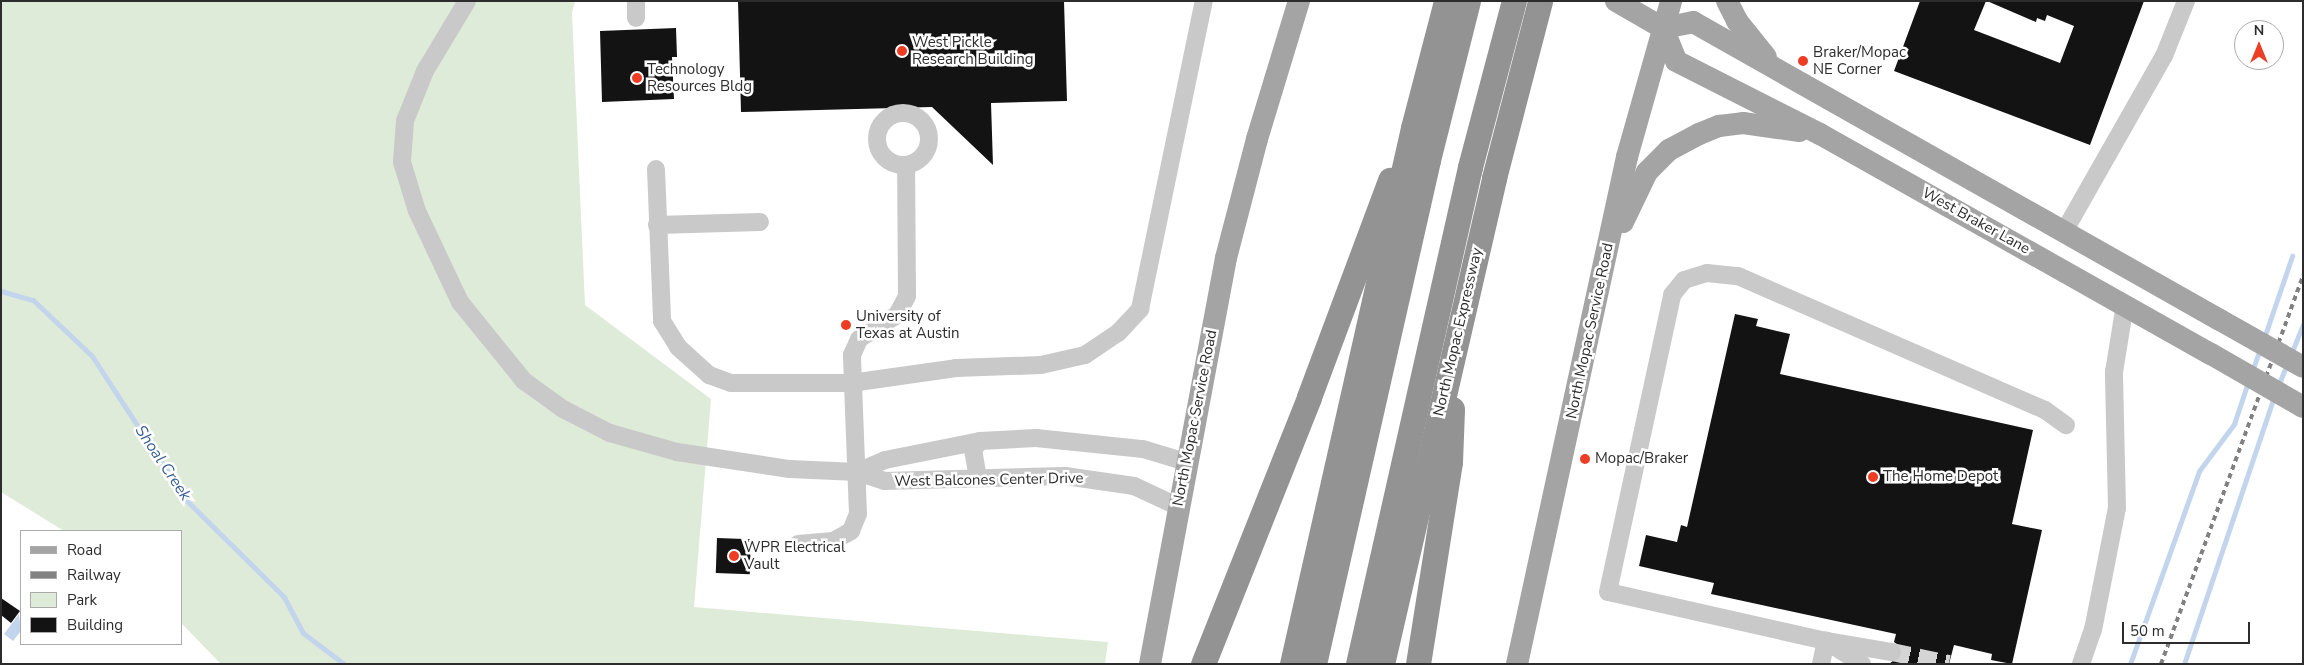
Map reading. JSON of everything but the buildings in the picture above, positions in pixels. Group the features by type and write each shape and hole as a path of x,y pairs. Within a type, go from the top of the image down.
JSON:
{"highway":[{"path":"1292,664 1413,128 1446,1"},
{"path":"1314,664 1428,160 1468,1"},
{"path":"1358,664 1470,167 1514,1"},
{"name":"North Mopac Expressway","path":"1382,664 1456,340 1540,1"},
{"path":"1203,664 1309,397 1375,214 1413,128"},
{"path":"1418,664 1450,462 1456,340"}],"main road":[{"path":"1616,1 1663,28 1691,20 2065,230 2303,367"},
{"name":"North Mopac Service Road","path":"1517,664 1627,157 1671,1"},
{"path":"1727,1 1737,21 1773,66"},
{"name":"North Mopac Service Road","path":"1150,664 1177,506 1226,258 1257,139 1296,7"},
{"name":"West Braker Lane","path":"1663,28 1676,61 1820,134 2125,304 2303,407"},
{"path":"1606,260 1647,172 1669,150 1712,129 1743,123 1820,134"}],"street":[{"name":"West Balcones Center Drive","path":"467,1 425,71 406,121 402,162 417,211 460,302 495,348 524,381 563,409 610,433 677,452 790,468 857,472 884,481 1065,476 1134,486 1177,506"},
{"path":"656,169 662,321 678,347 708,375 731,383 851,383 956,368 1041,365 1085,355 1118,333 1140,310 1204,1"},
{"path":"2065,230 2164,56 2186,1"},
{"path":"798,544 833,541 850,530 858,514 851,383 852,355 859,339 897,315 907,296 906,165"},
{"path":"658,224 760,222"},
{"path":"1892,652 1826,642 1608,592 1672,295 1684,280 1707,273 1738,276 2045,410 2066,425"},
{"path":"2082,664 2094,630 2117,508 2114,372 2125,304"},
{"name":"West Balcones Center Drive","path":"857,472 885,460 980,441 1036,438 1090,442 1142,449 1186,462"},
{"path":"978,478 973,450 980,441"},
{"path":"1821,664 1826,642"},
{"path":"1826,642 1862,664"}],"green space":[{"path":"1,1 575,1 572,13 585,305 711,399 694,607 1108,642 1105,664 221,664 182,624 182,530 62,530 1,492"}],"water":[{"path":"19,614 20,632 13,641 4,634"}],"waterway":[{"path":"2264,338 2292,256"},
{"name":"Shoal Creek","path":"1,291 33,300 92,356 186,500 284,597 303,633 344,664"},
{"path":"2291,354 2303,324"},
{"path":"2252,371 2260,349"},
{"path":"2278,386 2287,364"},
{"path":"2130,664 2199,471 2234,424 2248,382"},
{"path":"2184,664 2274,397"}],"tunnel":[{"path":"1892,652 1949,664"}],"railway":[{"path":"2161,664 2303,275"}],"place":[{"name":"West Pickle Research Building","path":"902,51"},
{"name":"Braker/Mopac NE Corner","path":"1803,61"},
{"name":"Technology Resources Bldg","path":"637,78"},
{"name":"University of Texas at Austin","path":"846,325"},
{"name":"Mopac/Braker","path":"1585,459"},
{"name":"The Home Depot","path":"1873,477"},
{"name":"WPR Electrical Vault","path":"734,556"}]}
